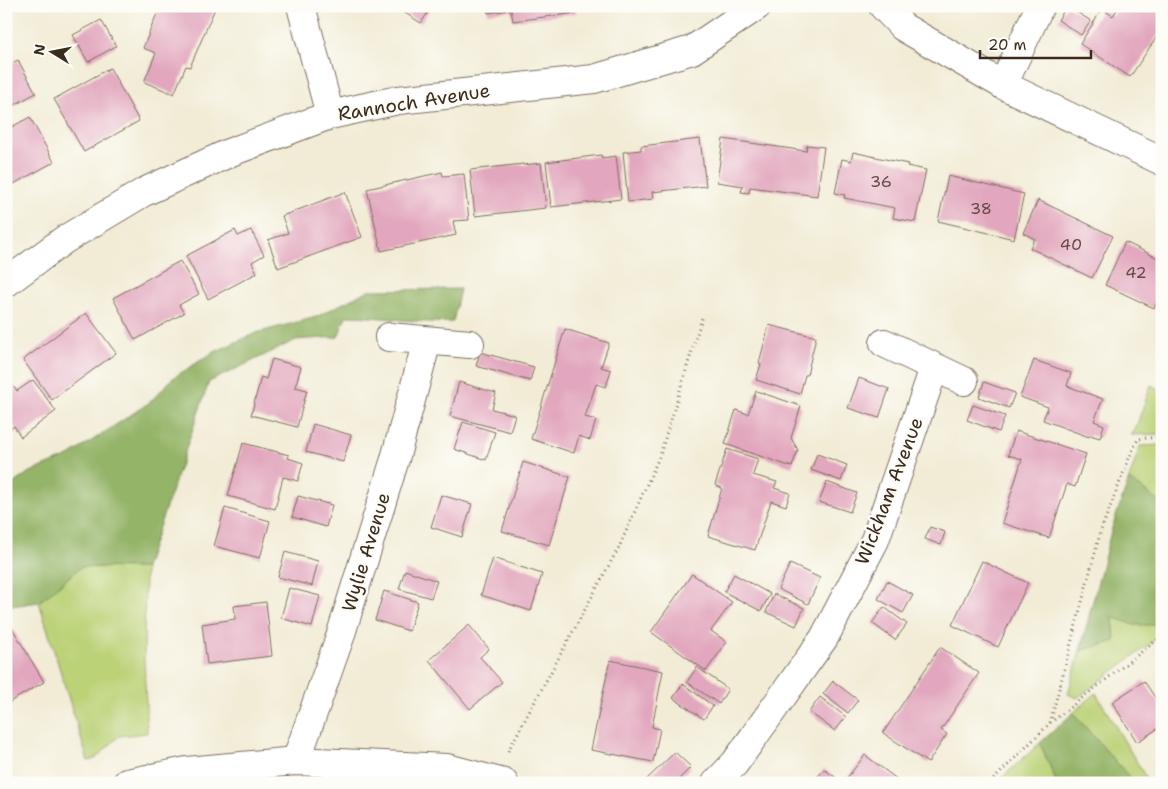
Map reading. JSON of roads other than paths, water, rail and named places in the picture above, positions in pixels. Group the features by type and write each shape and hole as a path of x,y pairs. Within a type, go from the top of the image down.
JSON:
{"street":[{"path":"301,6 330,115"},
{"name":"Rannoch Avenue","path":"6,283 64,240 144,192 230,152 330,115 398,100 594,78 692,50 757,6"},
{"path":"883,6 903,27 1003,86 1162,160"},
{"path":"1003,86 1040,6"},
{"path":"389,337 470,344"},
{"name":"Wylie Avenue","path":"296,761 340,636 381,506 427,341"},
{"path":"884,343 964,381"},
{"name":"Wickham Avenue","path":"716,783 735,763 824,638 875,540 934,368"},
{"path":"127,783 187,771 296,761 446,768 498,781"}]}
